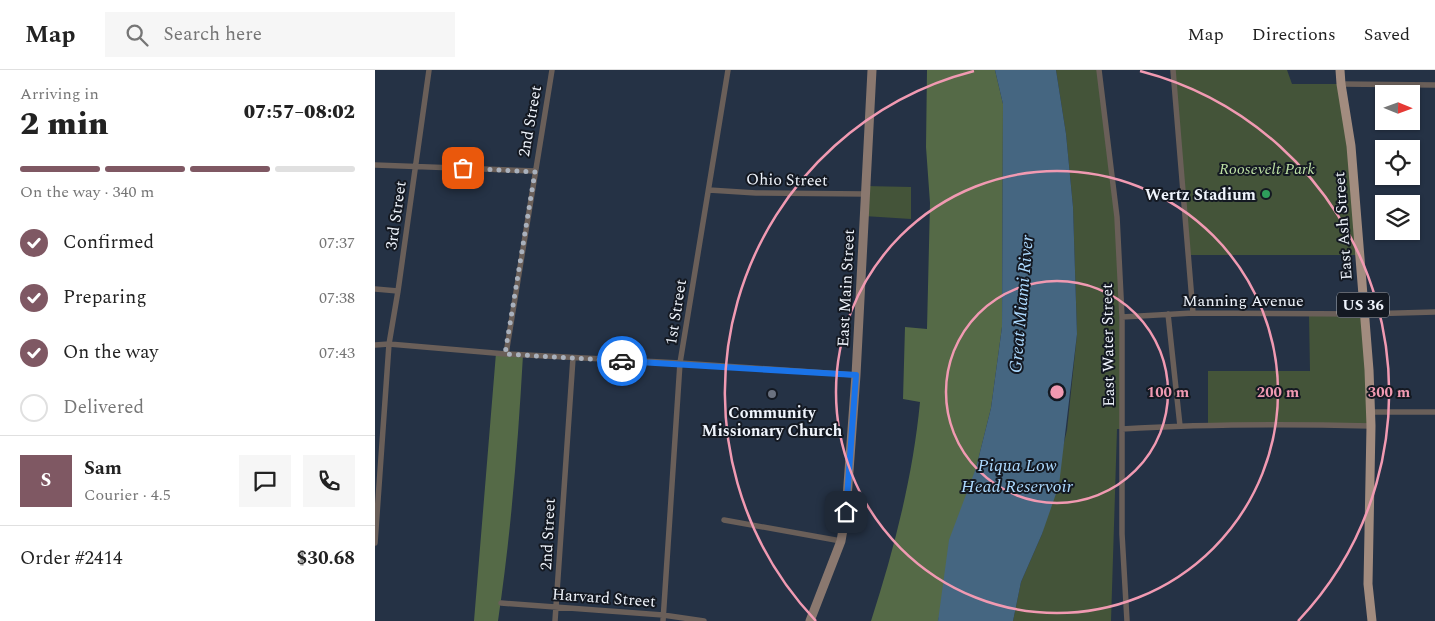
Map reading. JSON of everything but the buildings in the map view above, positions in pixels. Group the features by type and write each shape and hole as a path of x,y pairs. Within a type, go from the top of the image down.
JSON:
{"main road":[{"name":"East Ash Street","path":"1340,70 1351,146 1371,426 1368,584 1372,621"}],"street":[{"name":"3rd Street","path":"375,543 389,344 429,70"},
{"name":"2nd Street","path":"505,354 552,70"},
{"name":"1st Street","path":"663,618 681,363 727,70"},
{"name":"East Main Street","path":"810,621 841,542 846,512 856,375 872,70"},
{"name":"East Water Street","path":"1099,70 1117,217 1122,317 1123,534 1127,621"},
{"path":"1173,70 1193,313"},
{"path":"1341,84 1435,85"},
{"path":"375,165 535,172"},
{"name":"Ohio Street","path":"709,190 757,193 865,194"},
{"path":"375,289 398,291"},
{"name":"Manning Avenue","path":"1122,317 1193,313 1364,314 1435,312"},
{"path":"1168,314 1181,426"},
{"path":"375,346 389,344 505,354 681,363 856,375"},
{"name":"2nd Street","path":"555,621 573,358"},
{"path":"1370,412 1435,412"},
{"path":"1123,429 1181,426 1371,426"},
{"path":"724,520 841,542"},
{"name":"Harvard Street","path":"501,603 704,621"}],"green space":[{"path":"927,70 995,70 1003,104 1002,327 991,408 938,621 871,621 901,513 913,457 920,402 903,399 905,327 927,329 930,203 926,147"},
{"path":"1056,70 1099,70 1117,217 1122,429 1117,429 1111,621 1013,621 1021,582 1042,534 1067,430 1077,334 1073,207 1066,134"},
{"name":"Roosevelt Park","path":"1173,70 1287,70 1292,84 1341,84 1359,255 1188,255"},
{"path":"865,186 911,187 911,219 864,216"},
{"path":"1309,314 1364,314 1371,426 1208,425 1208,371 1310,371"},
{"path":"496,353 523,355 516,455 507,555 498,621 474,621"}],"water":[{"name":"Piqua Low Head Reservoir","path":"995,70 1056,70 1066,134 1073,207 1077,334 1059,485 1042,534 1021,582 1013,621 938,621 949,540 976,468 991,408 1002,327 1003,104"}],"way so far":[{"path":"463,168 535,172 505,354 622,361"}],"place":[{"name":"Wertz Stadium","path":"1266,194"},
{"name":"Community Missionary Church","path":"772,394"}],"route":[{"path":"622,361 681,363 856,375 846,512"}],"water label":[{"name":"Great Miami River","path":"1021,304"}]}
